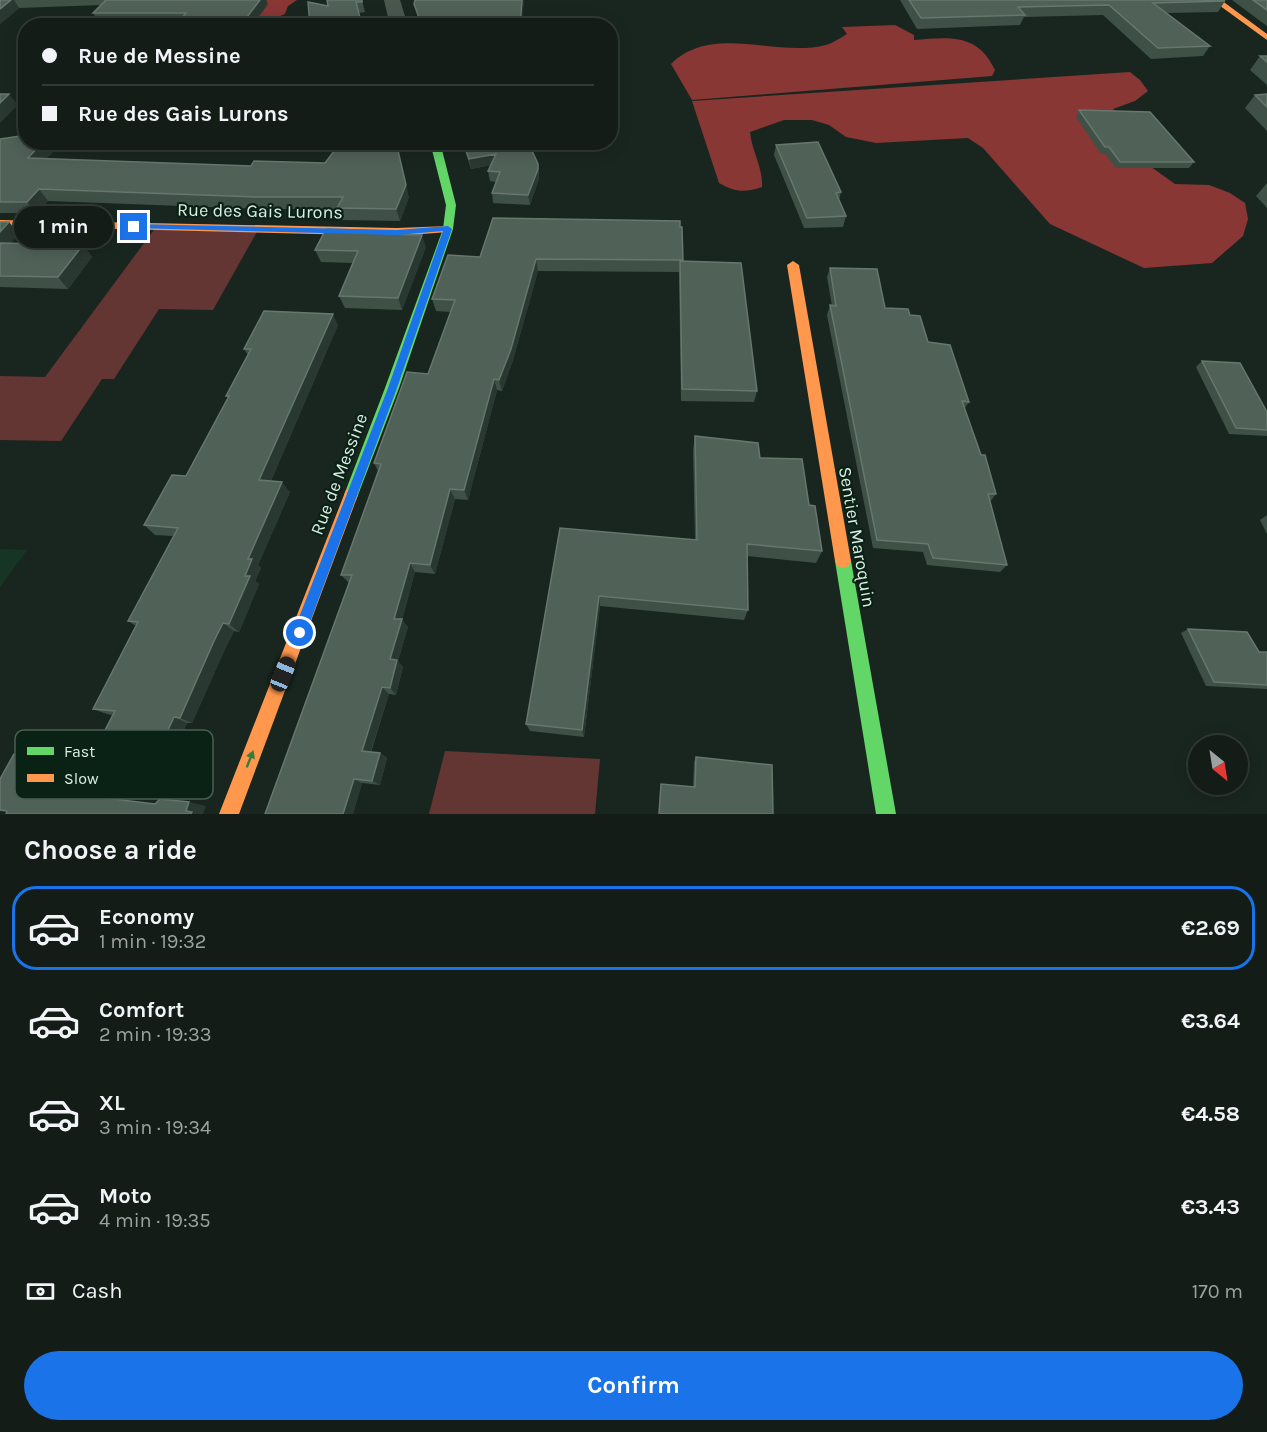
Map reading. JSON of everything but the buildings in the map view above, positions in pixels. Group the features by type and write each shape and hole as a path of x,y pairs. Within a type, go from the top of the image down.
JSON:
{"street":[{"path":"392,0 397,18"},
{"path":"1216,0 1267,38"},
{"name":"Rue de Messine","path":"229,814 392,388 448,229 451,205 437,150"},
{"name":"Rue des Gais Lurons","path":"0,223 397,232 448,229"},
{"name":"Sentier Maroquin","path":"793,265 886,814"}],"shaded area":[{"path":"204,0 297,0 288,6 285,14 276,18 214,18"},
{"path":"895,25 914,35 914,40 951,38 971,43 988,58 995,70 992,76 692,100 671,64 688,52 706,46 725,43 806,48 826,45 839,39 847,34 842,27"},
{"path":"1130,72 1148,91 1135,101 1113,109 1139,128 1147,164 1175,184 1209,185 1230,193 1245,203 1248,219 1243,236 1212,263 1144,268 1050,224 983,148 968,138 876,143 846,137 829,125 812,120 784,120 750,132 761,173 762,187 745,191 730,188 719,183 692,101"},
{"path":"156,227 258,230 213,310 159,309 114,379 102,379 61,441 0,440 0,376 45,377"},
{"path":"0,549 27,550 0,587"},
{"path":"445,751 600,759 595,814 429,814"}],"traffic: fast":[{"path":"351,495 392,388 448,229 451,205 437,150"},
{"path":"843,561 886,814"}],"traffic: slow":[{"path":"1216,0 1267,38"},
{"path":"0,223 397,232 448,229"},
{"path":"793,265 843,561"},
{"path":"229,814 351,495"}],"route":[{"path":"134,227 397,232 448,229 392,388 300,633"}]}
